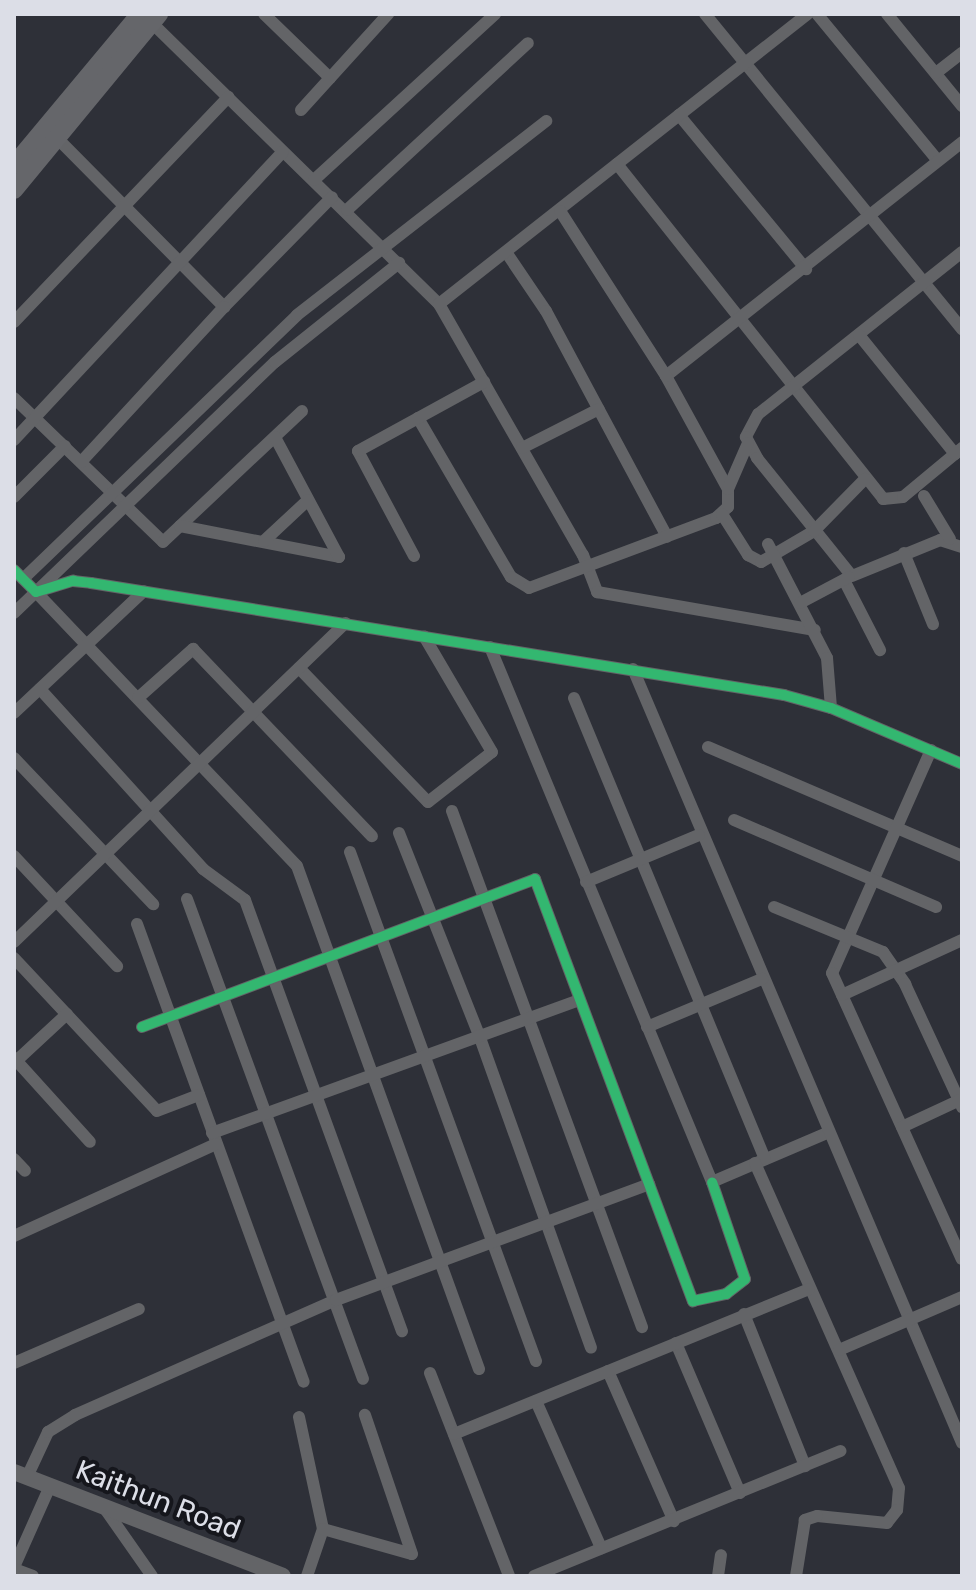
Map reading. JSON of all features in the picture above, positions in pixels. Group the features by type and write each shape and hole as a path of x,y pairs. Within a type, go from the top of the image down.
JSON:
{"main road":[{"path":"14,190 150,17"},
{"path":"14,165 150,17"}],"street":[{"path":"264,14 330,78"},
{"path":"314,180 495,14"},
{"path":"705,14 962,329"},
{"path":"439,304 807,14"},
{"path":"817,14 938,161"},
{"path":"887,14 962,106"},
{"path":"301,110 384,16"},
{"path":"150,17 439,304 522,448 587,568 595,589 606,596 815,630"},
{"path":"347,210 528,43"},
{"path":"936,73 962,53"},
{"path":"14,322 128,206 228,97"},
{"path":"679,115 806,269"},
{"path":"479,1369 297,866 88,642 18,575 112,492 297,315 546,121"},
{"path":"57,138 128,206 224,307"},
{"path":"666,376 739,322 962,142"},
{"path":"14,440 283,152"},
{"path":"617,164 865,479 883,499 894,501 958,451 859,335"},
{"path":"81,462 224,307 332,197"},
{"path":"418,418 511,577 535,588 722,514 730,504 728,489 666,376 560,211"},
{"path":"506,252 546,311 667,537"},
{"path":"728,489 748,443 751,420 962,252"},
{"path":"14,613 124,503 275,362 399,263"},
{"path":"414,556 358,451 484,382"},
{"path":"14,398 163,542 302,411"},
{"path":"522,448 599,409"},
{"path":"180,526 339,557 275,437"},
{"path":"748,443 848,578 880,650"},
{"path":"14,497 65,446"},
{"path":"722,514 748,555 761,562 814,531 865,479"},
{"path":"924,496 950,539 962,547"},
{"path":"264,541 308,500"},
{"path":"800,603 904,553 950,539"},
{"path":"768,544 815,630 831,676 831,708"},
{"path":"904,553 933,624"},
{"path":"36,592 73,581 633,669 831,708 962,764"},
{"path":"14,713 144,591"},
{"path":"14,942 253,715 345,623"},
{"path":"299,668 428,802 492,752 424,636"},
{"path":"142,1027 535,879 693,1301 726,1294 745,1279 712,1182 490,647"},
{"path":"138,698 193,649 372,836"},
{"path":"633,669 699,835 962,1443"},
{"path":"40,689 203,869 241,895 275,978 402,1331"},
{"path":"574,698 701,1005 809,1289 894,1472 897,1510 892,1520 881,1524 808,1518 800,1530 796,1576"},
{"path":"708,747 962,856"},
{"path":"931,750 894,826 832,973 962,1259"},
{"path":"14,758 153,904"},
{"path":"452,811 642,1327"},
{"path":"734,820 936,907"},
{"path":"399,833 479,1035 591,1348"},
{"path":"586,882 699,835"},
{"path":"350,852 536,1361"},
{"path":"14,856 117,966"},
{"path":"187,899 268,1112 363,1379"},
{"path":"774,907 883,952 897,970 961,1102 902,1127"},
{"path":"137,924 304,1382"},
{"path":"842,995 962,940"},
{"path":"14,958 157,1111 199,1095"},
{"path":"647,1027 762,979"},
{"path":"14,1236 268,1112 580,1000"},
{"path":"67,1014 15,1061 90,1142"},
{"path":"712,1182 827,1133"},
{"path":"14,1159 25,1171"},
{"path":"21,1474 43,1440 61,1422 336,1300 649,1184"},
{"path":"454,1434 809,1289"},
{"path":"839,1350 962,1297"},
{"path":"14,1363 139,1309"},
{"path":"744,1314 805,1466"},
{"path":"676,1343 740,1493"},
{"path":"608,1371 674,1521"},
{"path":"430,1373 509,1576"},
{"path":"536,1401 601,1548"},
{"path":"323,1529 412,1554 365,1415"},
{"path":"299,1417 323,1529 307,1576"},
{"path":"534,1576 841,1451"},
{"name":"Kaithun Road","path":"21,1474 283,1576"},
{"path":"33,1576 15,1571 50,1486"},
{"path":"103,1506 152,1576"},
{"path":"718,1576 721,1555"}],"cycle path":[{"path":"14,570 36,592 73,581 91,583 784,695 831,708 962,764"},
{"path":"142,1027 535,879 693,1301 726,1294 745,1279 712,1182"}]}
